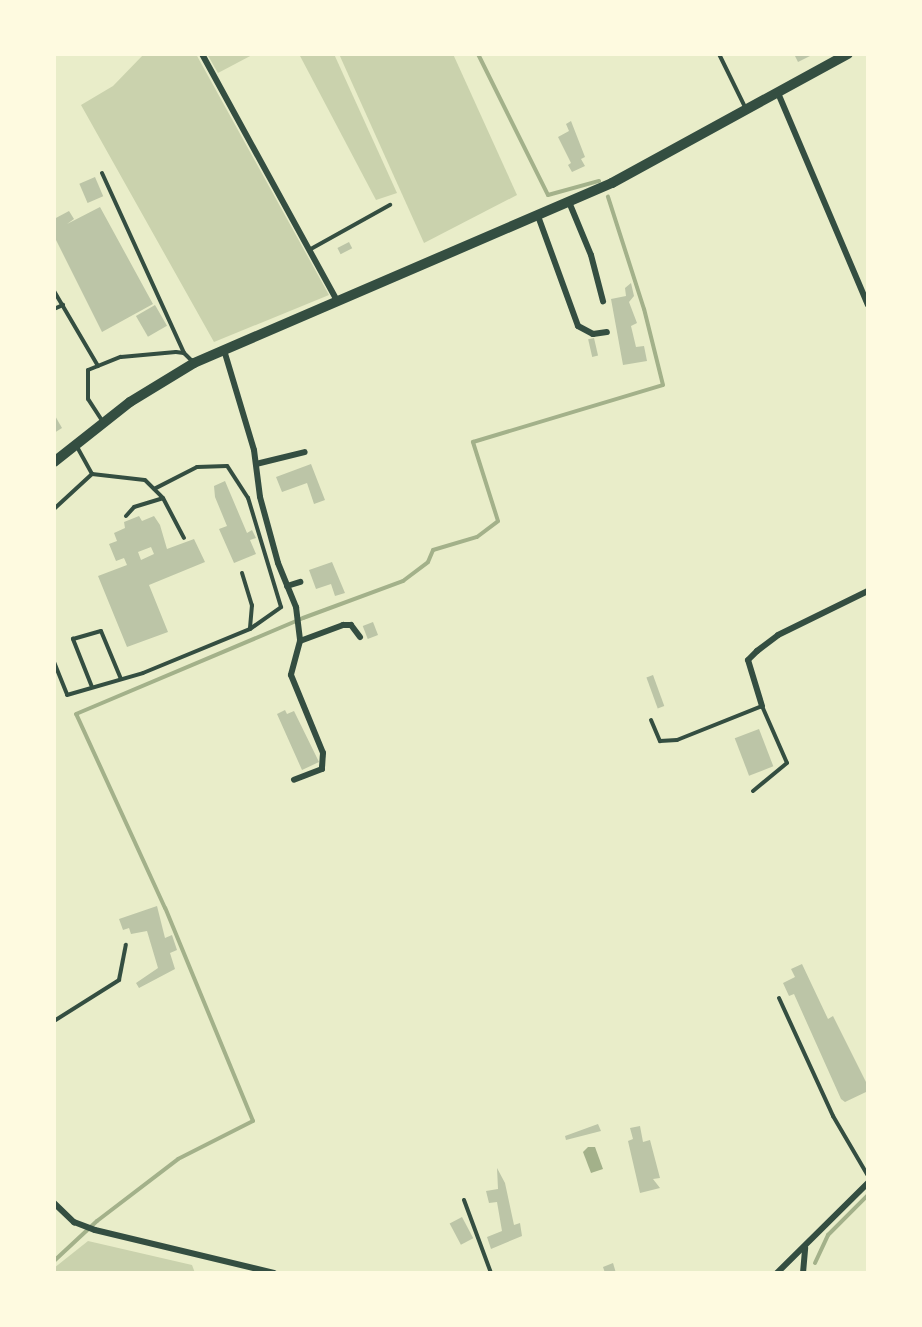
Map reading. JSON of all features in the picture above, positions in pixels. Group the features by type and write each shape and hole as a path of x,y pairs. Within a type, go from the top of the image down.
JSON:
{"street":[{"path":"202,54 337,301"},
{"path":"54,462 103,423 194,363 569,202 746,111 848,54"},
{"path":"778,93 868,305"},
{"path":"569,202 591,255 603,301"},
{"path":"538,216 578,326 593,334 607,332"},
{"path":"224,349 256,464 260,497 296,607 300,641 291,675 323,753 322,769 294,780"},
{"path":"256,464 305,452"},
{"path":"288,586 300,582"},
{"path":"762,706 748,660 778,635 868,591"},
{"path":"300,641 343,625 351,625 360,637"},
{"path":"777,1273 805,1248 868,1183"},
{"path":"54,1203 74,1222 95,1230 274,1273"},
{"path":"803,1273 805,1248"}],"lane":[{"path":"719,54 746,111"},
{"path":"102,173 184,353 194,363"},
{"path":"309,250 390,205"},
{"path":"54,291 98,366"},
{"path":"54,309 63,305"},
{"path":"103,423 88,399 88,370 121,357 184,353"},
{"path":"76,445 92,474"},
{"path":"54,662 67,695 121,679 250,629 281,607 248,498 227,466 197,466 154,489"},
{"path":"54,509 92,474 145,480 163,498 184,538"},
{"path":"126,516 134,507 163,498"},
{"path":"242,573 252,605 250,629"},
{"path":"92,687 73,639 101,631 121,679"},
{"path":"651,720 660,741 677,740 762,706 787,763 753,791"},
{"path":"54,1021 119,980 126,945"},
{"path":"779,998 833,1116 868,1176"},
{"path":"464,1200 491,1273"}],"shaded area":[{"path":"144,54 196,54 329,295 214,342 81,105 113,86"},
{"path":"207,54 254,54 218,73"},
{"path":"299,54 334,54 397,193 376,200"},
{"path":"339,54 453,54 517,195 424,243"},
{"path":"588,1147 595,1147 603,1169 591,1173 583,1152"},
{"path":"88,1241 192,1265 195,1273 54,1273 54,1268"}],"building":[{"path":"794,54 814,54 798,62"},
{"path":"571,121 585,157 581,159 585,166 572,172 568,165 571,163 558,137 569,131 566,124"},
{"path":"95,177 103,196 88,203 79,184"},
{"path":"100,207 153,304 102,332 54,236 54,219 69,211 74,219 67,224"},
{"path":"349,242 352,248 341,254 337,248"},
{"path":"631,283 634,296 629,302 637,323 631,326 636,347 644,346 647,361 623,365 611,299 626,296 625,288"},
{"path":"155,305 167,326 148,337 136,316"},
{"path":"594,338 598,356 592,357 588,339"},
{"path":"54,414 62,428 54,433"},
{"path":"311,464 325,500 314,504 307,483 282,492 276,477"},
{"path":"225,481 247,533 252,530 256,538 250,540 256,554 234,563 219,529 227,526 215,497 214,486"},
{"path":"139,516 142,521 154,516 160,525 167,549 194,539 205,562 149,585 168,632 127,647 98,576 127,565 124,558 116,561 109,544 117,541 114,533 125,528 124,522","holes":["151,547 154,554 141,560 138,552"]},
{"path":"332,562 345,593 335,596 331,584 316,589 309,570"},
{"path":"373,622 378,635 368,639 363,626"},
{"path":"653,675 664,706 658,708 646,677"},
{"path":"285,710 287,714 294,711 319,762 302,770 277,714"},
{"path":"759,729 773,766 749,776 735,738"},
{"path":"157,906 165,938 172,935 177,950 170,953 175,969 139,988 136,983 158,968 147,931 131,934 129,928 123,930 119,919"},
{"path":"802,964 828,1019 833,1016 868,1086 868,1097 866,1092 845,1102 841,1099 794,994 789,996 783,983 795,977 791,969"},
{"path":"598,1124 601,1131 566,1140 565,1136"},
{"path":"640,1126 643,1142 650,1140 660,1178 653,1179 660,1188 640,1193 628,1141 633,1139 630,1128"},
{"path":"497,1168 505,1183 514,1225 520,1223 522,1236 491,1249 487,1237 502,1231 497,1202 489,1203 486,1191 498,1189"},
{"path":"462,1217 473,1238 461,1245 450,1224"},
{"path":"613,1263 616,1273 605,1273 603,1267"}],"waterway":[{"path":"478,54 548,195 599,181"},
{"path":"54,1261 97,1221 178,1159 253,1121 165,908 76,714 303,618 403,581 428,562 433,550 477,537 498,521 473,442 663,385 644,309 608,197"},
{"path":"815,1263 828,1235 868,1195"}]}
